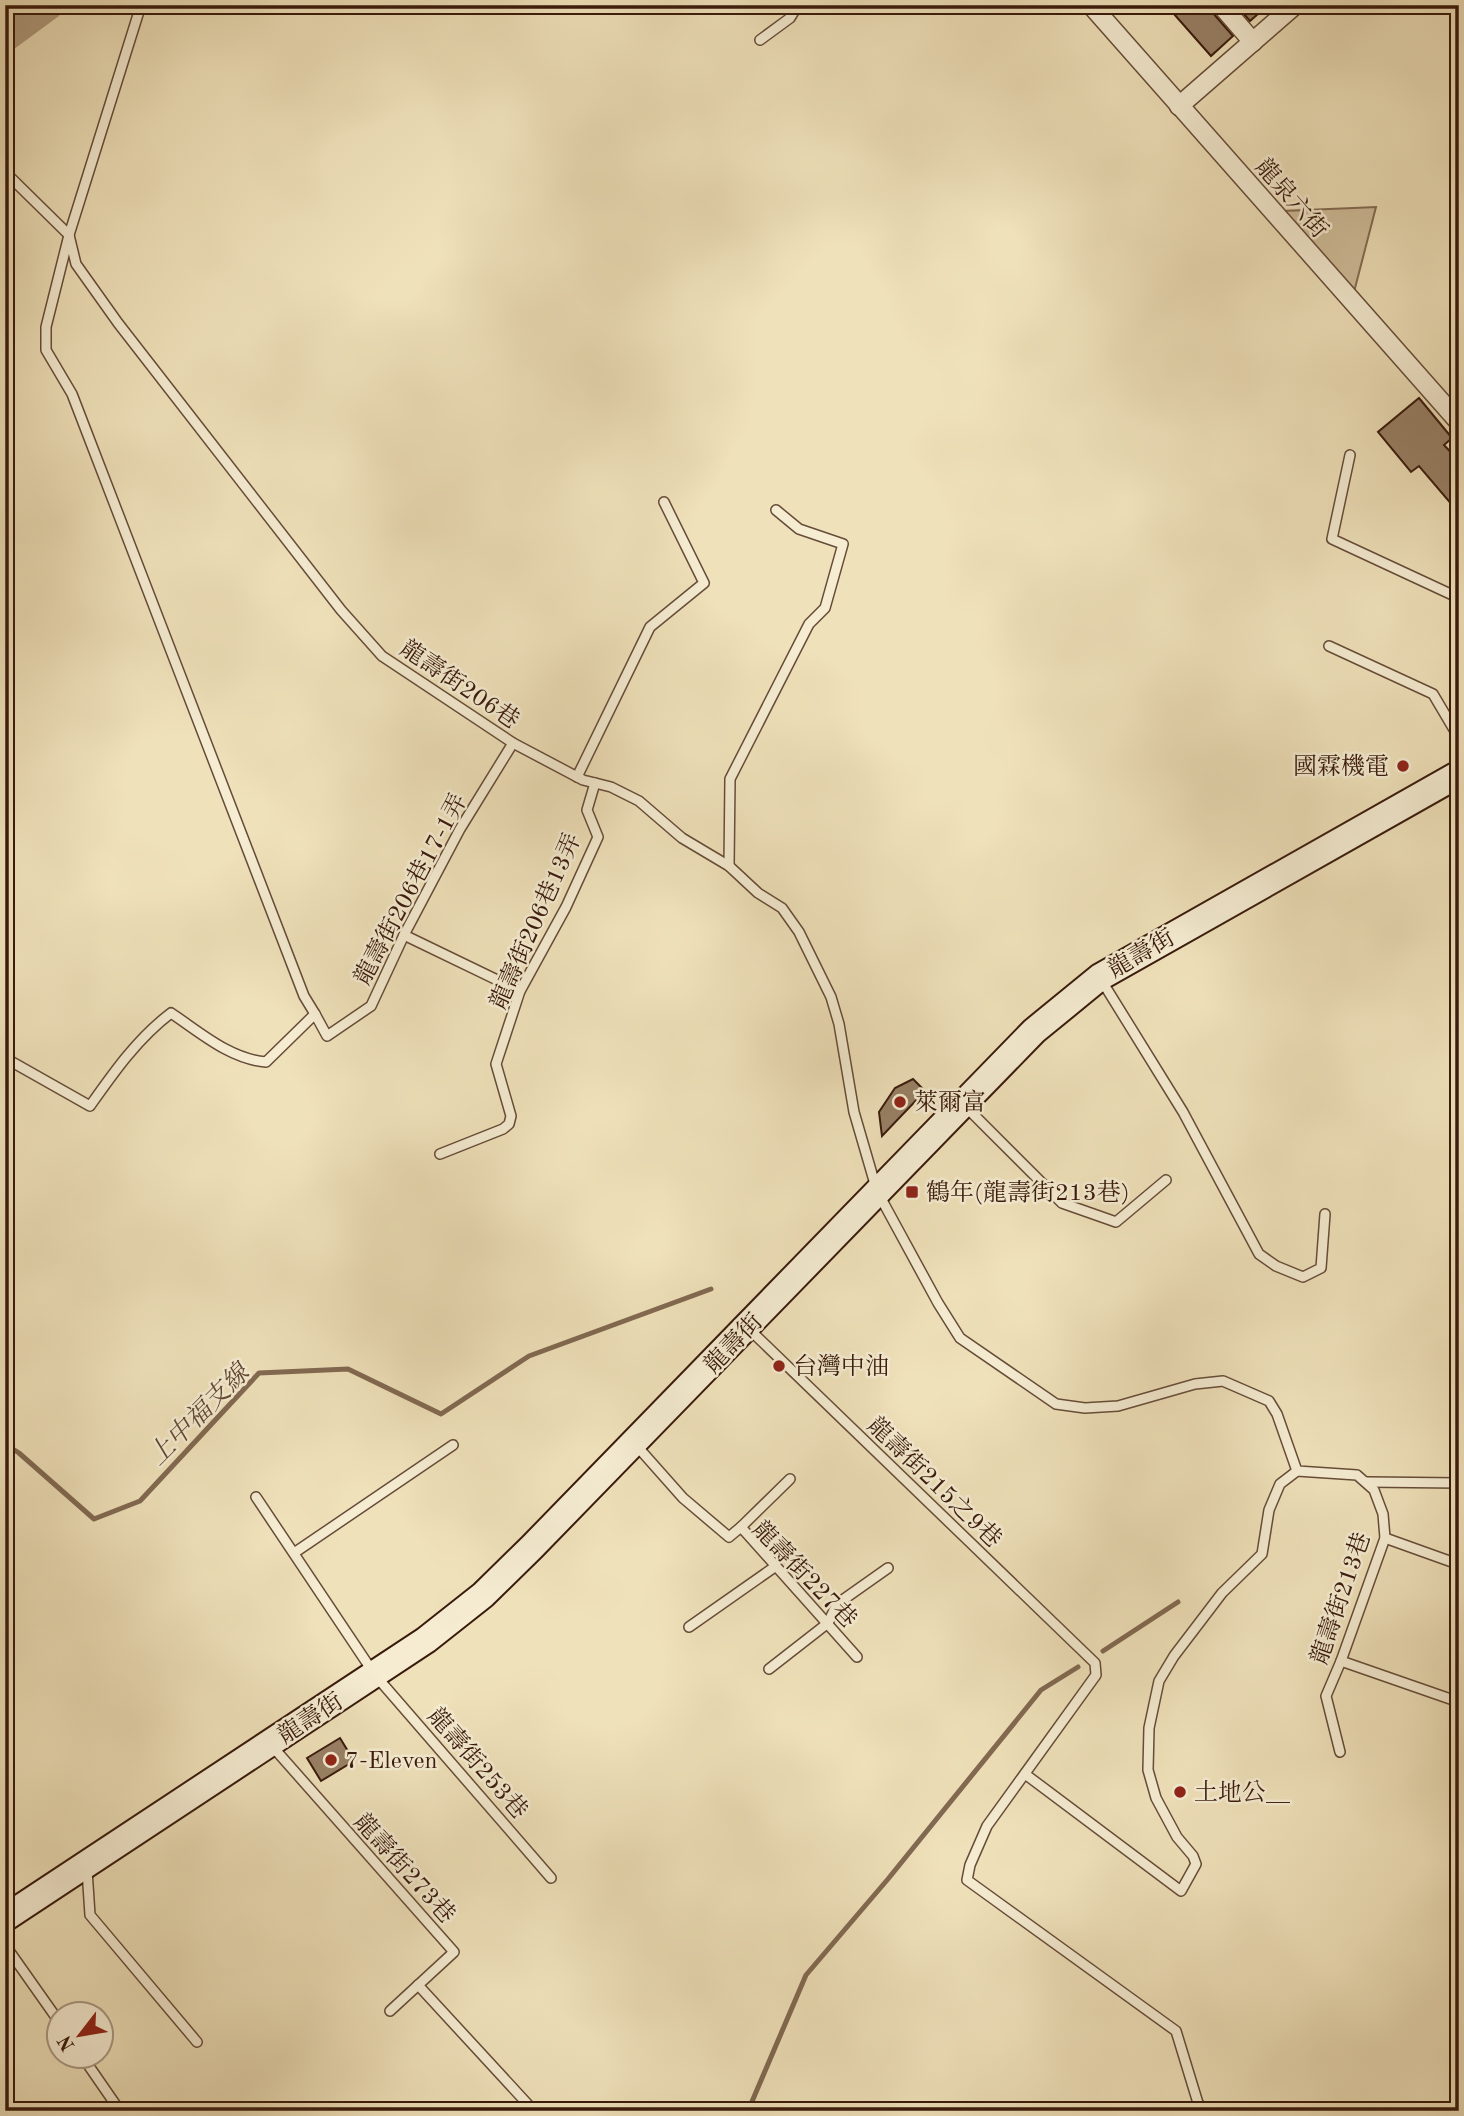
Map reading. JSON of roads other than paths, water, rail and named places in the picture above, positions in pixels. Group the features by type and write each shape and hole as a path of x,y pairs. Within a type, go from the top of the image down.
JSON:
{"street":[{"name":"龍泉六街","path":"1091,5 1459,422"},
{"path":"1221,5 1253,42"},
{"path":"1179,106 1295,5"},
{"name":"龍壽街","path":"5,1918 375,1675 426,1640 483,1595 748,1328 962,1103 1034,1031 1100,977 1459,774"}],"lane":[{"path":"5,1058 90,1106 132,1049 151,1028 171,1013 225,1050 252,1061 267,1062 315,1014 304,996 72,394 46,350 46,327 69,235 141,5"},
{"path":"760,40 790,18 798,5"},
{"name":"龍壽街206巷","path":"5,172 69,235 76,264 118,323 341,610 382,656 513,743 577,778 611,787 639,801 682,838 729,866 758,893 782,908 799,932 826,985 839,1024 854,1112 877,1191"},
{"path":"1350,455 1332,539 1459,598"},
{"path":"577,778 650,627 704,583 664,502"},
{"path":"729,866 730,779 809,624 825,608 843,544 799,529 776,510"},
{"path":"1329,646 1433,694 1459,738"},
{"name":"龍壽街206巷17-1弄","path":"315,1014 327,1036 371,1006 404,934 460,830 513,743"},
{"name":"龍壽街206巷13弄","path":"440,1154 503,1129 509,1124 511,1116 507,1096 496,1064 520,991 566,907 598,837 587,810 595,783"},
{"path":"404,934 520,991"},
{"path":"1100,977 1182,1112 1259,1254 1276,1266 1303,1277 1321,1268 1325,1214"},
{"path":"962,1103 1062,1203 1116,1222 1166,1180"},
{"path":"877,1191 960,1338 1017,1379 1056,1404 1085,1408 1118,1406 1195,1384 1223,1381 1269,1401 1281,1425 1297,1471"},
{"name":"龍壽街215之9巷","path":"748,1328 1095,1663 1096,1675 1025,1774"},
{"name":"龍壽街227巷","path":"635,1444 683,1497 729,1537 741,1527 857,1657"},
{"path":"294,1553 453,1446"},
{"path":"1205,2111 1198,2103 1176,2031 967,1880 970,1866 987,1826 1025,1774 1181,1891 1196,1864 1193,1856 1177,1837 1156,1798 1148,1770 1149,1728 1159,1681 1174,1656 1222,1593 1262,1554 1269,1510 1280,1484 1297,1471 1357,1475 1367,1482 1459,1483"},
{"path":"741,1527 790,1479"},
{"name":"龍壽街213巷","path":"1340,1752 1326,1696 1385,1538 1383,1514 1374,1490 1367,1482"},
{"name":"龍壽街253巷","path":"256,1497 375,1675 551,1878"},
{"path":"1385,1538 1452,1562 1459,1562"},
{"path":"689,1627 776,1566"},
{"path":"769,1669 828,1622 837,1604 888,1568"},
{"path":"1341,1661 1459,1702"},
{"name":"龍壽街273巷","path":"270,1744 454,1952 390,2011"},
{"path":"87,1865 90,1915 197,2042"},
{"path":"5,1945 46,2003"},
{"path":"418,1985 534,2111"},
{"path":"92,2070 120,2111"}],"waterway":[{"path":"5,36 47,5"},
{"name":"上中福支線","path":"5,1444 19,1453 94,1519 140,1501 259,1373 348,1369 441,1414 529,1356 711,1289"},
{"path":"1103,1651 1178,1602"},
{"path":"748,2111 806,1975 888,1879 1041,1690 1078,1667"}],"place":[{"name":"國霖機電","path":"1403,766"},
{"name":"萊爾富","path":"900,1102"},
{"name":"鶴年(龍壽街213巷)","path":"912,1192"},
{"name":"台灣中油","path":"779,1366"},
{"name":"7-Eleven","path":"331,1760"},
{"name":"土地公＿","path":"1180,1792"}]}
